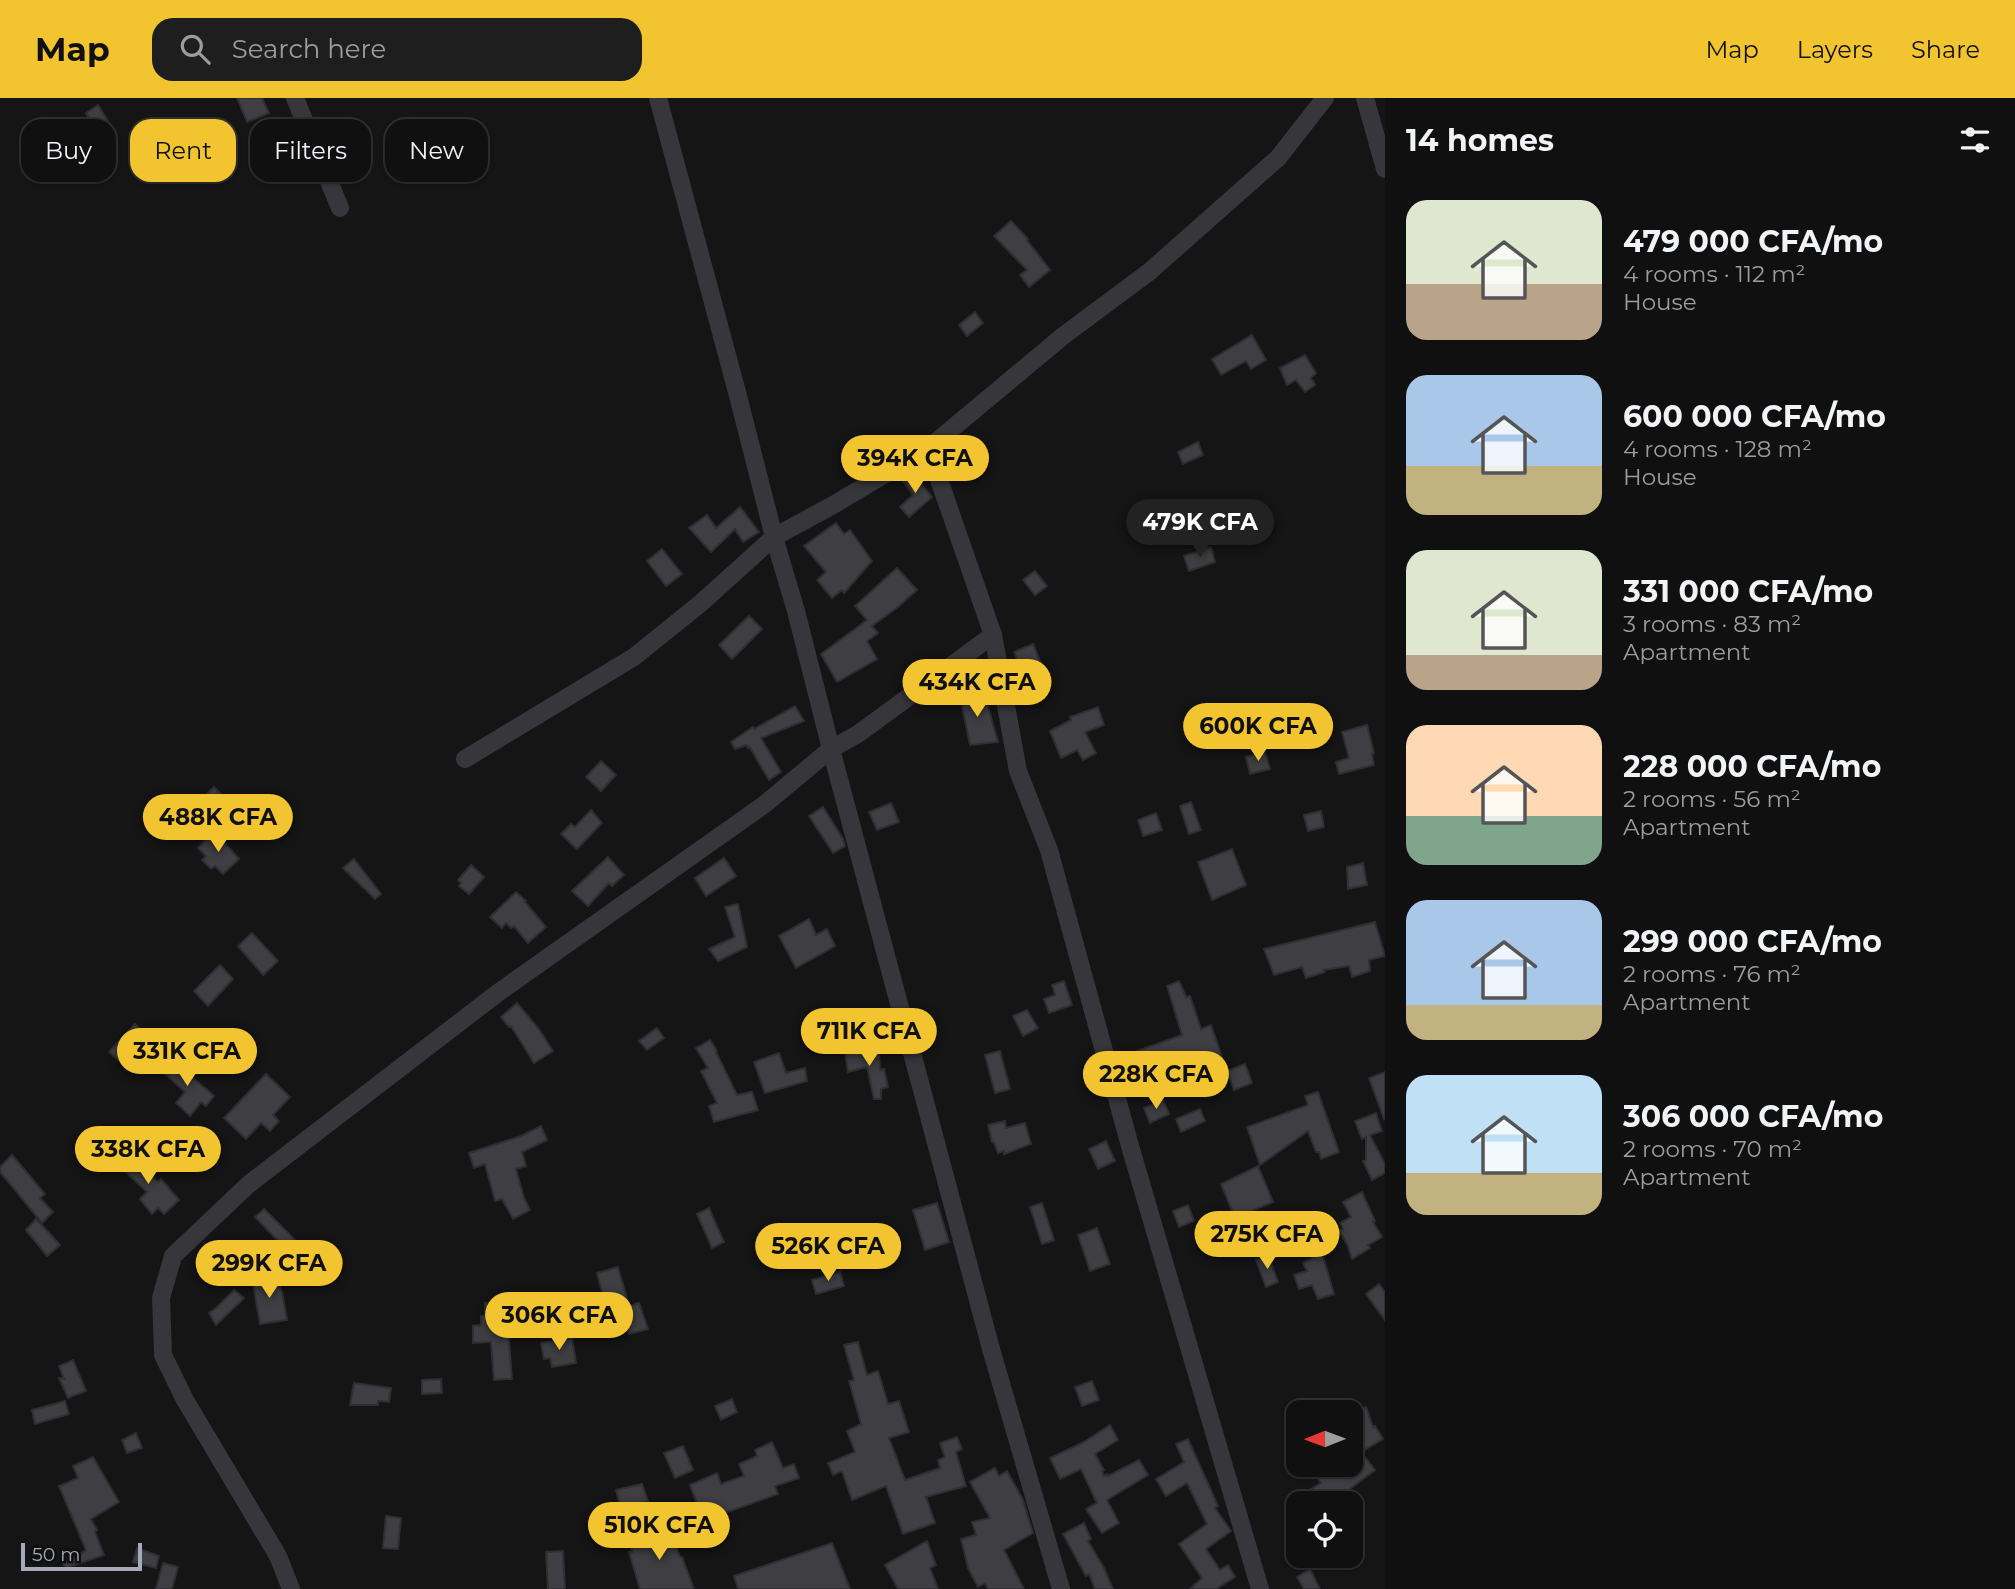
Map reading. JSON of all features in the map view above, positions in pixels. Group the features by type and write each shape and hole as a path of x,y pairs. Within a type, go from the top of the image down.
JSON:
{"street":[{"path":"295,98 340,208"},
{"path":"658,98 987,1336 1061,1589"},
{"path":"465,759 634,657 701,603 774,537 928,448 1063,336 1149,272 1278,158 1325,98"},
{"path":"1365,98 1385,169"},
{"path":"928,448 993,635 1016,764 1049,850 1130,1146 1261,1589"},
{"path":"291,1589 278,1556 185,1400 163,1355 161,1298 173,1256 249,1184 499,992 765,804 831,749 858,734 993,635"}],"building":[{"path":"237,98 262,98 269,113 247,122"},
{"path":"98,105 107,119 89,119 86,113"},
{"path":"1011,221 1050,270 1029,287 1020,275 1027,270 994,236"},
{"path":"975,312 983,323 967,336 959,325"},
{"path":"1252,335 1266,360 1251,369 1246,361 1221,375 1212,359"},
{"path":"1305,355 1316,373 1311,378 1315,385 1305,392 1296,380 1287,385 1280,368"},
{"path":"1198,442 1203,455 1183,464 1178,452"},
{"path":"911,472 932,497 909,517 900,507 913,495 901,478"},
{"path":"740,507 759,532 743,542 735,529 711,552 689,528 707,515 716,528"},
{"path":"836,523 844,534 850,530 872,561 844,593 842,590 832,598 817,580 826,572 804,546"},
{"path":"1211,547 1215,562 1189,571 1184,556"},
{"path":"662,549 682,574 666,586 647,561"},
{"path":"897,568 917,590 872,626 878,633 867,641 877,659 837,682 821,654 867,620 855,606"},
{"path":"1035,571 1047,586 1035,595 1023,580"},
{"path":"749,616 762,629 732,659 719,645"},
{"path":"1033,644 1048,681 1030,688 1014,652"},
{"path":"956,677 972,700 985,696 998,742 970,745"},
{"path":"795,706 804,721 761,738 781,772 769,780 749,746 735,749 731,742 753,727 754,729"},
{"path":"1098,707 1104,725 1085,732 1096,753 1083,760 1077,750 1061,758 1050,731 1071,720 1070,717"},
{"path":"1367,725 1374,765 1339,774 1336,762 1349,758 1342,732"},
{"path":"1265,752 1270,769 1250,774 1246,757"},
{"path":"601,761 616,775 601,791 586,777"},
{"path":"214,787 223,796 189,828 181,819"},
{"path":"1191,802 1201,830 1189,834 1180,806"},
{"path":"891,803 899,822 877,830 869,812"},
{"path":"823,807 845,846 833,853 809,816"},
{"path":"591,810 602,823 577,849 561,834 571,824 575,827"},
{"path":"1321,811 1324,827 1308,831 1304,815"},
{"path":"1156,813 1162,830 1143,836 1138,820"},
{"path":"214,831 239,859 223,874 215,866 211,869 202,860 206,856 198,848"},
{"path":"1232,849 1246,885 1212,900 1198,862"},
{"path":"608,857 624,875 612,886 609,883 588,906 572,891"},
{"path":"724,858 736,876 706,896 695,878"},
{"path":"354,859 381,894 375,899 343,868"},
{"path":"1363,863 1367,885 1348,889 1347,867"},
{"path":"471,865 484,877 469,894 459,886 461,883 458,880"},
{"path":"516,892 546,927 528,943 514,926 511,928 506,923 502,928 490,917"},
{"path":"738,904 747,947 718,961 709,949 735,937 725,907"},
{"path":"809,919 816,935 827,929 835,946 796,968 779,936"},
{"path":"1375,922 1385,956 1369,960 1370,971 1352,977 1349,966 1324,970 1325,972 1306,978 1302,967 1274,975 1264,949"},
{"path":"252,933 278,961 263,975 238,946"},
{"path":"220,965 233,979 208,1006 194,991"},
{"path":"1064,981 1072,1005 1049,1013 1044,999 1055,995 1052,985"},
{"path":"1179,981 1186,997 1190,996 1201,1029 1211,1025 1223,1060 1150,1090 1137,1051 1182,1035 1167,986"},
{"path":"517,1003 553,1051 534,1063 511,1026 501,1017"},
{"path":"1027,1010 1038,1028 1023,1036 1013,1016"},
{"path":"135,1024 149,1037 125,1066 109,1052"},
{"path":"657,1028 664,1038 647,1050 639,1041"},
{"path":"710,1040 737,1095 752,1092 758,1110 714,1122 709,1106 717,1103 701,1071 708,1068 696,1048"},
{"path":"879,1048 880,1070 884,1069 888,1087 881,1089 881,1099 874,1099 867,1067 848,1072 845,1052"},
{"path":"1000,1051 1010,1089 995,1093 985,1055"},
{"path":"779,1053 786,1073 805,1068 807,1081 765,1093 754,1062"},
{"path":"171,1059 214,1096 206,1106 201,1102 190,1116 176,1103 185,1092 161,1070"},
{"path":"1245,1064 1252,1083 1234,1090 1227,1071"},
{"path":"1385,1072 1385,1118 1384,1119 1369,1078"},
{"path":"266,1074 290,1097 273,1115 279,1121 270,1131 261,1123 246,1139 224,1118"},
{"path":"1318,1092 1339,1152 1321,1159 1308,1131 1260,1165 1247,1127 1308,1105 1305,1096"},
{"path":"1163,1100 1169,1114 1150,1123 1144,1108"},
{"path":"1200,1109 1205,1121 1181,1132 1176,1119"},
{"path":"1376,1113 1382,1131 1370,1135 1385,1164 1385,1173 1372,1180 1363,1161 1366,1160 1366,1137 1362,1139 1355,1121"},
{"path":"1005,1121 1006,1128 1025,1123 1031,1144 1004,1154 1004,1151 998,1153 988,1125"},
{"path":"541,1126 547,1140 522,1152 526,1166 516,1169 530,1210 513,1219 502,1199 495,1201 485,1164 474,1168 469,1153 521,1136"},
{"path":"1106,1141 1115,1161 1098,1169 1089,1149"},
{"path":"126,1151 158,1182 161,1179 179,1200 164,1214 158,1208 152,1214 140,1199 147,1192 115,1162"},
{"path":"12,1155 45,1194 40,1198 53,1212 42,1223 0,1172 0,1167"},
{"path":"1258,1166 1273,1202 1235,1218 1221,1184"},
{"path":"1362,1192 1375,1221 1373,1222 1382,1237 1352,1259 1339,1231 1343,1229 1340,1223 1351,1217 1343,1202"},
{"path":"937,1203 949,1242 925,1250 913,1210"},
{"path":"1042,1203 1054,1240 1042,1244 1030,1207"},
{"path":"1188,1205 1194,1221 1179,1227 1173,1211"},
{"path":"709,1208 724,1242 712,1248 697,1214"},
{"path":"264,1209 299,1244 290,1253 255,1217"},
{"path":"36,1219 60,1245 47,1256 26,1230"},
{"path":"1097,1228 1110,1264 1090,1271 1078,1235"},
{"path":"1322,1253 1334,1294 1318,1299 1312,1285 1299,1289 1294,1275 1307,1271 1303,1263"},
{"path":"1268,1255 1278,1282 1266,1287 1256,1260"},
{"path":"618,1267 629,1306 639,1303 648,1329 629,1334 621,1312 612,1315 597,1273"},
{"path":"273,1271 282,1292 287,1320 260,1324 251,1272 262,1282"},
{"path":"840,1272 844,1286 816,1294 812,1280"},
{"path":"1379,1284 1385,1292 1385,1320 1366,1294"},
{"path":"234,1290 244,1298 216,1325 209,1313"},
{"path":"485,1303 506,1304 505,1326 508,1326 512,1379 494,1380 491,1342 473,1343 473,1326 481,1325 481,1316 485,1315"},
{"path":"572,1338 576,1363 552,1367 550,1358 544,1359 541,1343"},
{"path":"858,1342 867,1375 878,1371 888,1404 899,1401 909,1432 889,1438 905,1480 940,1468 938,1460 945,1457 940,1443 957,1437 962,1449 956,1452 966,1486 926,1497 935,1523 903,1534 886,1486 852,1500 842,1471 833,1475 828,1463 855,1452 847,1431 861,1424 849,1381 854,1380 844,1345"},
{"path":"73,1360 86,1391 68,1398 59,1378 64,1379 59,1366"},
{"path":"441,1379 442,1393 422,1394 422,1380"},
{"path":"1092,1381 1099,1400 1082,1406 1075,1387"},
{"path":"354,1383 391,1388 389,1402 378,1401 378,1405 350,1405"},
{"path":"732,1399 737,1412 721,1420 715,1406"},
{"path":"65,1401 69,1414 35,1424 32,1410"},
{"path":"1366,1407 1373,1427 1375,1426 1383,1439 1363,1451 1363,1408"},
{"path":"1110,1425 1118,1440 1095,1454 1104,1470 1104,1476 1139,1460 1148,1475 1107,1500 1119,1523 1102,1533 1086,1509 1097,1503 1081,1469 1060,1479 1050,1458 1084,1442"},
{"path":"136,1433 142,1448 127,1453 122,1440"},
{"path":"1188,1439 1218,1506 1215,1508 1231,1531 1206,1549 1220,1570 1228,1565 1235,1577 1216,1589 1190,1589 1202,1578 1179,1544 1207,1524 1187,1483 1166,1496 1156,1479 1184,1462 1176,1444"},
{"path":"772,1442 783,1468 794,1464 799,1478 775,1486 778,1494 719,1515 715,1506 700,1511 690,1485 717,1473 721,1484 744,1476 739,1464 757,1456 755,1450"},
{"path":"683,1446 693,1470 675,1478 664,1453"},
{"path":"1363,1455 1375,1470 1347,1491 1312,1491 1311,1489 1321,1483 1316,1477 1363,1477"},
{"path":"93,1457 119,1502 91,1519 104,1555 66,1568 63,1564 86,1550 59,1486 78,1478 73,1466"},
{"path":"995,1468 999,1476 1007,1471 1023,1500 1033,1533 1004,1550 1024,1589 988,1589 985,1583 978,1587 968,1568 961,1539 976,1535 972,1522 990,1518 970,1482"},
{"path":"642,1484 648,1501 621,1510 616,1490"},
{"path":"386,1516 401,1518 398,1549 383,1548"},
{"path":"1084,1523 1091,1539 1088,1541 1113,1589 1095,1589 1089,1574 1086,1576 1063,1534"},
{"path":"667,1526 694,1589 640,1589 629,1552 632,1552 629,1540"},
{"path":"927,1541 936,1565 930,1568 938,1589 898,1589 885,1565"},
{"path":"832,1543 850,1589 738,1589 734,1576"},
{"path":"137,1548 159,1556 156,1568 133,1562"},
{"path":"563,1551 565,1589 548,1589 546,1552"},
{"path":"163,1563 178,1567 172,1589 156,1589"},
{"path":"1310,1569 1320,1589 1304,1589 1297,1577"}]}
